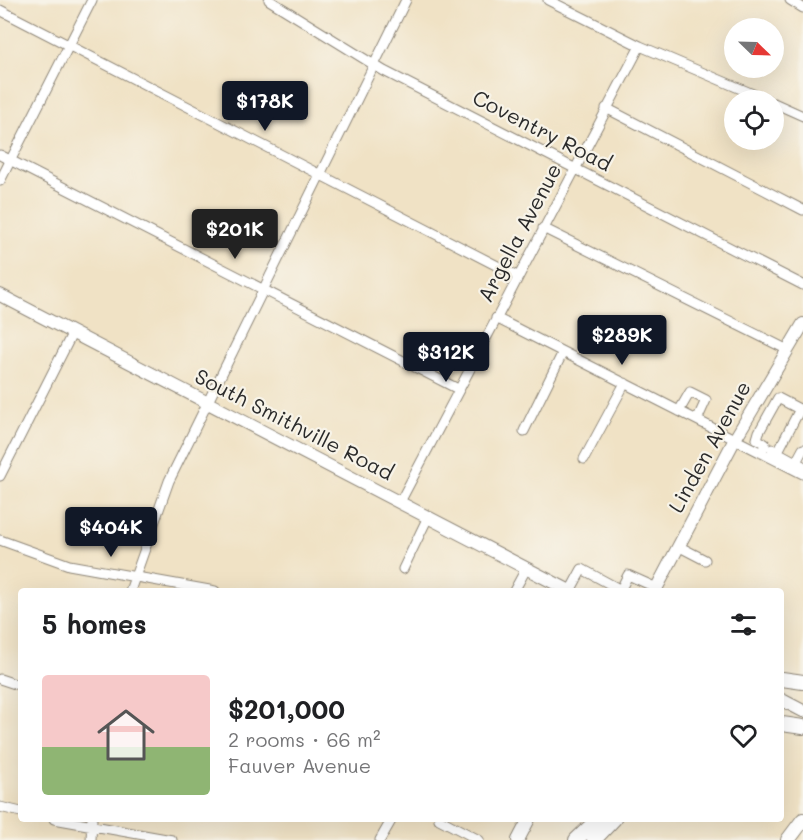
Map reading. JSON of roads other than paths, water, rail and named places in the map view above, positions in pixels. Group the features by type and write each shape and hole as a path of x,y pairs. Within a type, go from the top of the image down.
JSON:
{"highway":[{"path":"784,679 803,682"},
{"path":"784,724 803,727"},
{"path":"788,840 803,820"},
{"path":"576,840 595,822"},
{"path":"594,840 611,822"}],"main road":[{"name":"South Smithville Road","path":"0,295 564,588"},
{"name":"Linden Avenue","path":"657,588 735,439 803,324"},
{"path":"784,701 803,711"},
{"path":"518,840 527,822"}],"street":[{"path":"0,182 92,0"},
{"name":"Coventry Road","path":"269,0 374,64 803,285"},
{"path":"131,588 165,490 206,402 406,0"},
{"path":"548,0 640,46 743,90"},
{"path":"790,0 803,8"},
{"path":"0,10 517,276"},
{"name":"Argella Avenue","path":"400,502 640,46"},
{"path":"784,107 803,116"},
{"path":"606,108 803,210"},
{"path":"0,155 458,389"},
{"path":"543,228 788,350"},
{"path":"496,318 735,439 763,448 803,474"},
{"path":"0,476 73,332"},
{"path":"524,431 563,352"},
{"path":"584,459 625,383"},
{"path":"679,411 690,392 706,400 697,420"},
{"path":"763,448 757,439 759,432 778,398 801,410 775,455"},
{"path":"775,455 799,464 803,449"},
{"path":"403,568 428,517"},
{"path":"0,540 69,565 200,588"},
{"path":"678,546 705,560"},
{"path":"516,588 526,569"},
{"path":"572,588 582,569 616,588"},
{"path":"621,588 628,575 654,588"},
{"path":"0,679 18,685"},
{"path":"0,807 18,811"},
{"path":"91,840 92,822"},
{"path":"96,822 172,840"},
{"path":"380,840 390,822"},
{"path":"445,822 479,840"}]}
